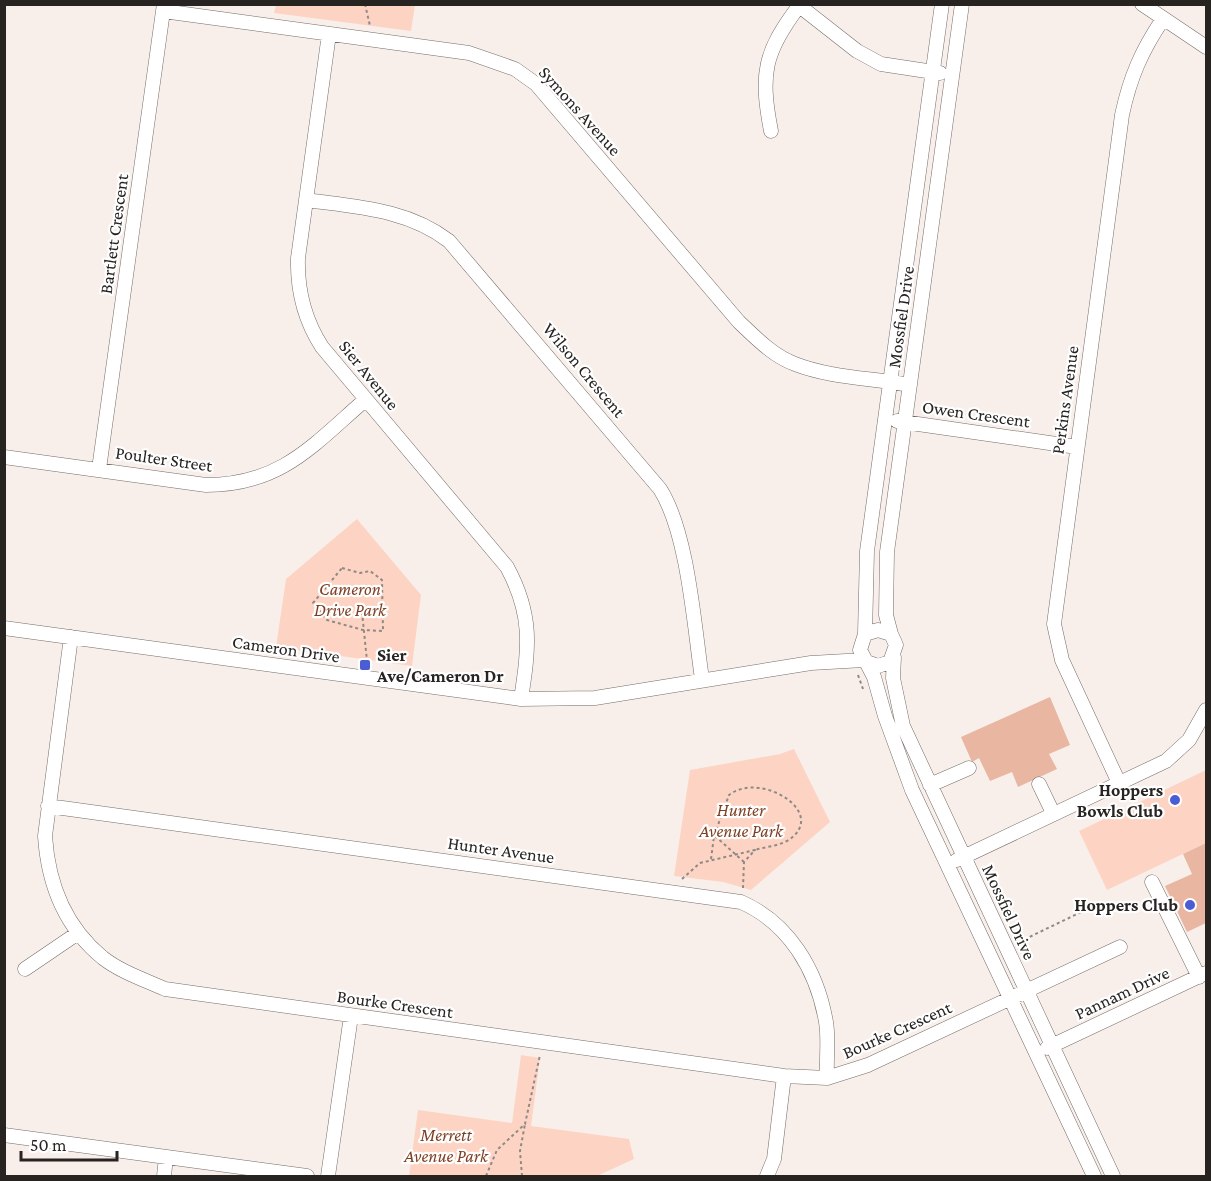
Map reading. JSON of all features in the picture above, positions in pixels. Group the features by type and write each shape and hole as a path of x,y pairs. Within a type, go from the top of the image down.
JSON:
{"street":[{"name":"Mossfiel Drive","path":"864,637 867,551 942,4"},
{"name":"Mossfiel Drive","path":"891,634 886,601 887,552 962,4"},
{"path":"1142,4 1206,47"},
{"path":"771,131 765,90 770,53 778,34 798,5 856,51 881,64 952,74"},
{"name":"Symons Avenue","path":"164,8 469,53 515,69 536,84 739,322 766,347 793,364 814,370 910,385"},
{"name":"Bartlett Crescent","path":"99,469 164,8"},
{"name":"Perkins Avenue","path":"1119,783 1062,660 1054,635 1055,608 1127,92 1143,48 1163,19"},
{"name":"Sier Avenue","path":"329,34 298,258 297,284 305,312 322,347 493,549 518,586 528,625 528,653 521,699"},
{"name":"Wilson Crescent","path":"306,200 393,212 414,219 449,240 660,489 668,502 678,530 702,679"},
{"name":"Poulter Street","path":"4,457 206,485 250,481 273,473 298,458 365,400"},
{"name":"Owen Crescent","path":"886,419 1077,447"},
{"name":"Cameron Drive","path":"4,628 521,699 595,698 811,663 865,661"},
{"path":"878,630 891,634 896,645 894,657 885,665 872,665 865,661 860,650 864,637 878,630"},
{"name":"Cameron Drive","path":"811,663 854,648 864,637"},
{"name":"Bourke Crescent","path":"71,638 48,806 46,856 54,887 78,933 104,959 165,989 784,1076 826,1078 868,1065 1120,947"},
{"name":"Mossfiel Drive","path":"894,657 893,678 903,726 1113,1176"},
{"name":"Mossfiel Drive","path":"865,661 912,790 1094,1176"},
{"path":"948,864 1166,761 1178,752 1200,726 1206,710"},
{"path":"930,785 969,768"},
{"path":"1039,784 1053,813"},
{"name":"Hunter Avenue","path":"48,806 741,902 771,918 795,945 805,961 819,993 826,1023 826,1078"},
{"path":"1152,882 1203,975"},
{"path":"25,969 78,933"},
{"name":"Pannam Drive","path":"1037,1053 1203,975"},
{"path":"328,1176 351,1016"},
{"path":"767,1176 774,1159 784,1076"},
{"path":"4,1135 307,1176"},
{"path":"164,1176 166,1157"}],"path":[{"path":"365,4 374,40"},
{"path":"342,568 360,573 372,571 383,583 383,631 363,630 327,620 313,603 342,568"},
{"path":"362,612 367,661"},
{"path":"682,879 696,865 786,841 799,827 796,808 781,794 757,789 732,793 714,836 711,860"},
{"path":"714,836 732,855 744,862"},
{"path":"743,888 744,862 755,850"},
{"path":"1006,948 1104,901"},
{"path":"522,1176 520,1150 537,1058 545,1042"},
{"path":"486,1176 497,1150 525,1124"}],"green space":[{"path":"276,4 415,5 411,31 274,13"},
{"name":"Cameron Drive Park","path":"357,519 421,595 412,666 276,647 286,579"},
{"name":"Hunter Avenue Park","path":"794,749 830,822 751,890 723,882 674,876 690,770 780,754"},
{"name":"Hoppers Bowls Club","path":"1206,770 1206,843 1107,890 1079,831"},
{"name":"Merrett Avenue Park","path":"521,1055 540,1058 531,1126 629,1139 634,1159 597,1176 409,1176 418,1110 512,1123"}],"building":[{"path":"1050,697 1070,745 1049,754 1057,769 1018,787 1012,772 990,781 979,758 972,762 961,737"},
{"name":"Hoppers Club","path":"1206,843 1206,923 1187,932 1165,886 1192,874 1183,854"}],"place":[{"name":"Sier Ave/Cameron Dr","path":"365,665"},
{"name":"Hoppers Bowls Club","path":"1175,800"},
{"name":"Hoppers Club","path":"1190,905"}]}
